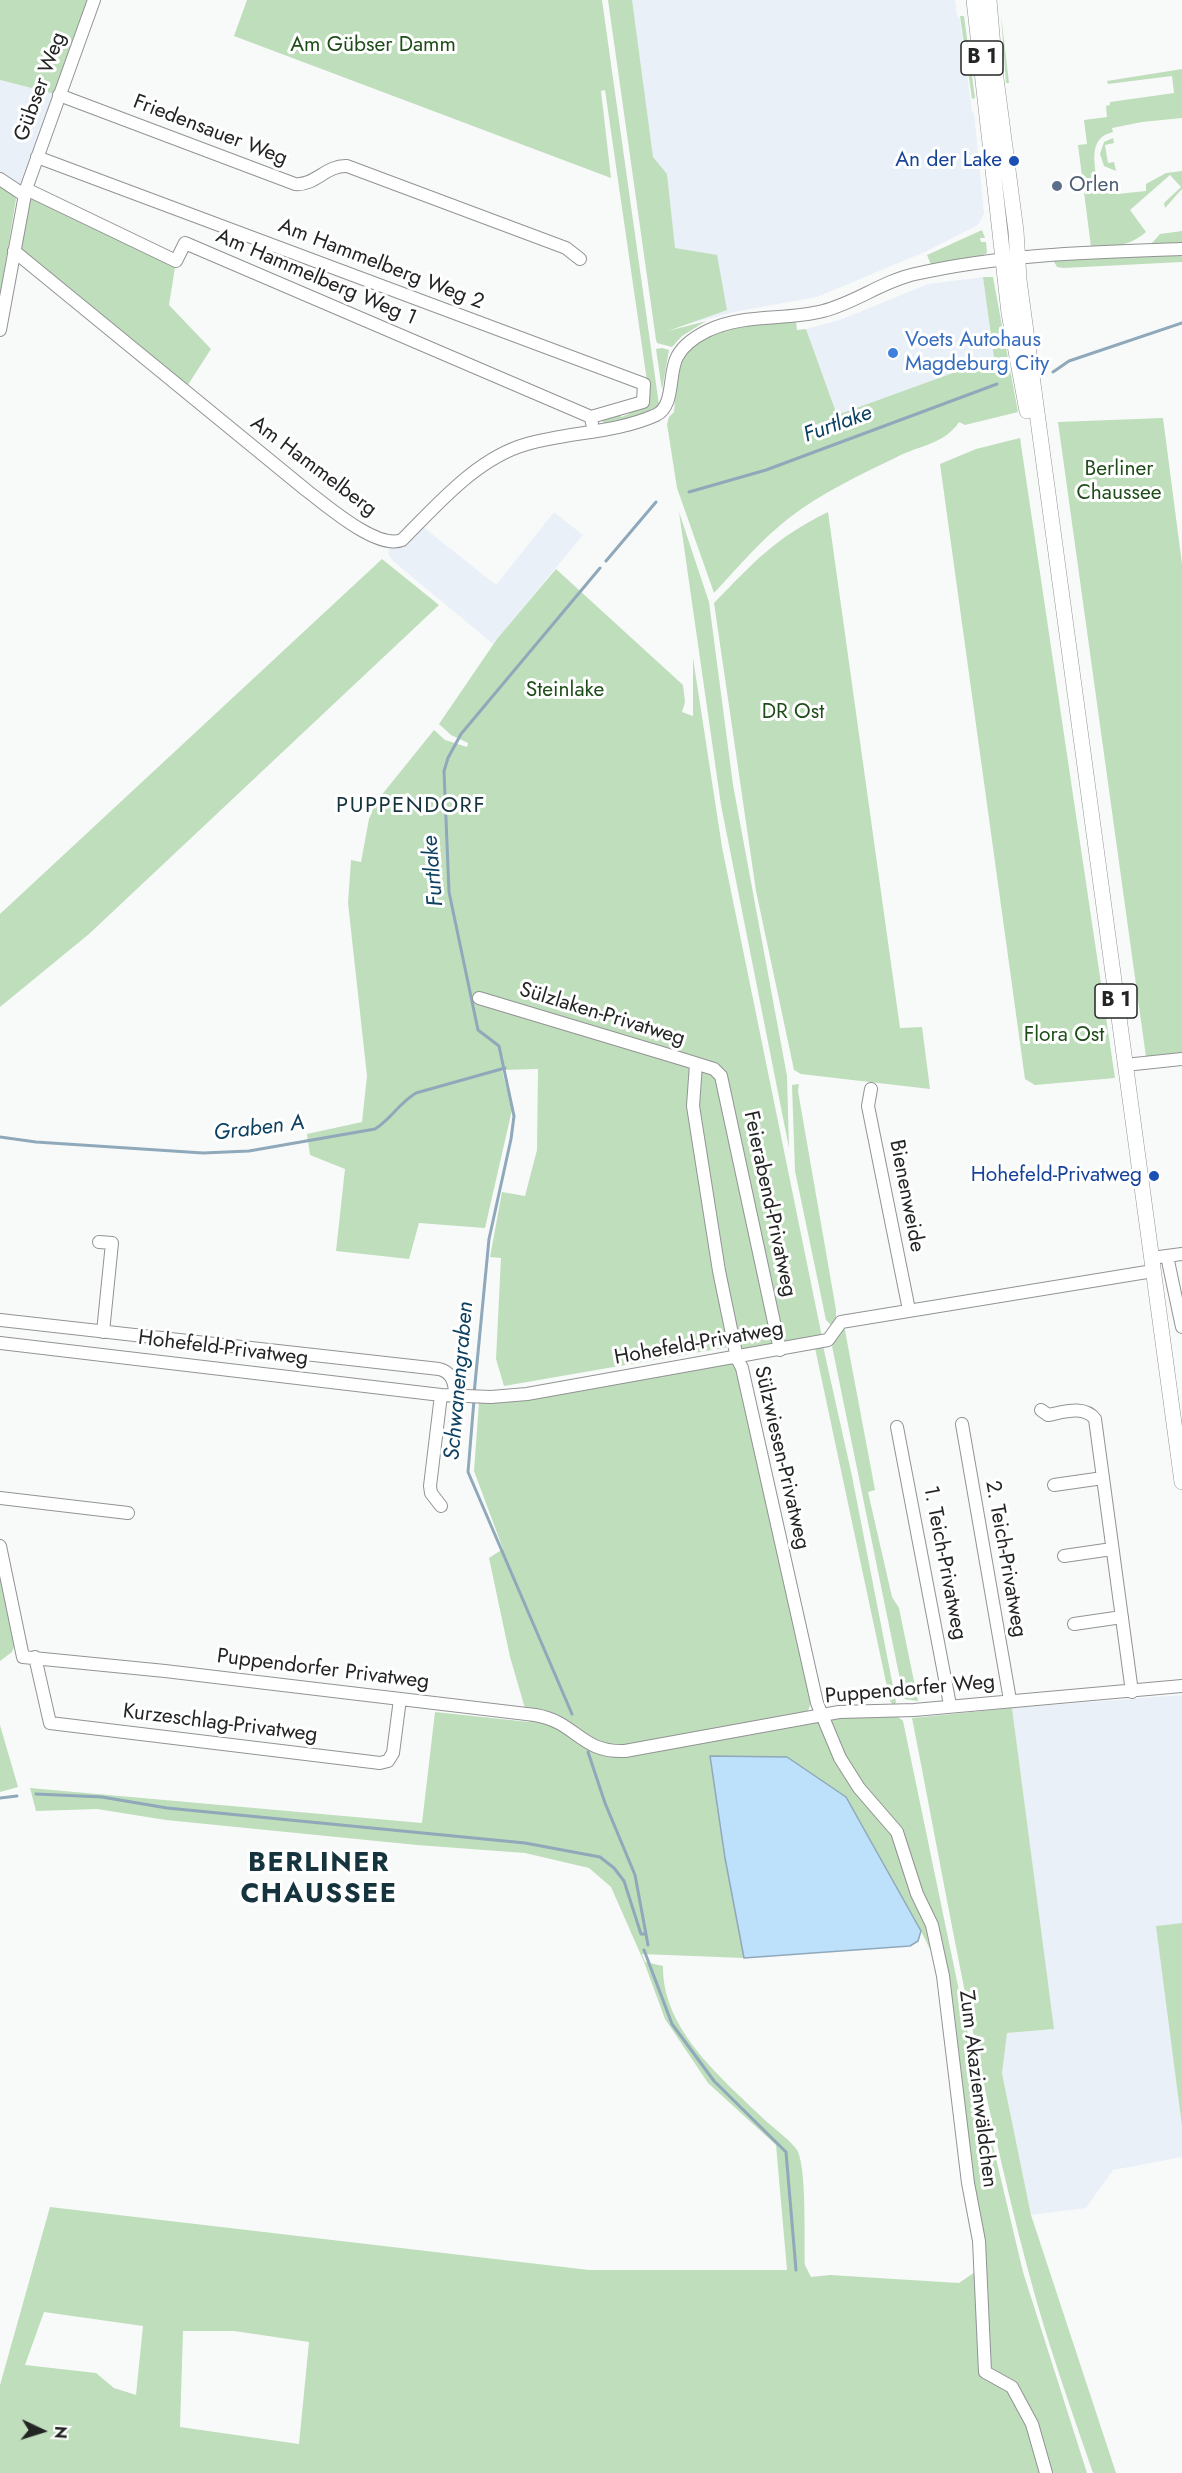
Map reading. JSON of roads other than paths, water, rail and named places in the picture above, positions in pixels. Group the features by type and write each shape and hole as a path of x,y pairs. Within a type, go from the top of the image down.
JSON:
{"main road":[{"name":"B 1","path":"974,0 1010,259 1048,501 1182,1482"},
{"name":"B 1","path":"989,0 1010,259"}],"street":[{"name":"Gübser Weg","path":"0,330 25,192 94,0"},
{"name":"Friedensauer Weg","path":"59,95 295,184 309,183 332,168 347,166 566,248 580,259"},
{"name":"Am Hammelberg Weg 2","path":"37,157 644,384 646,397 642,403 591,417"},
{"path":"0,179 25,192"},
{"name":"Am Hammelberg Weg 1","path":"25,192 176,261 185,243 591,417"},
{"path":"1010,259 1042,254 1182,249"},
{"name":"Am Hammelberg","path":"14,251 306,490 346,519 384,541 402,540 476,471 503,453 534,442 640,421 661,412 667,401 678,354 692,340 715,328 749,319 825,311 902,278 1010,259"},
{"path":"591,417 594,430"},
{"name":"Sülzlaken-Privatweg","path":"478,998 714,1069"},
{"path":"1125,1065 1182,1059"},
{"name":"Sülzwiesen-Privatweg","path":"696,1064 693,1106 719,1271 814,1691 823,1716"},
{"name":"Feierabend-Privatweg","path":"714,1069 722,1076 780,1350"},
{"name":"Bienenweide","path":"871,1089 868,1106 909,1310"},
{"path":"99,1242 112,1243 104,1332"},
{"name":"Hohefeld-Privatweg","path":"0,1342 441,1395 482,1397 527,1394 828,1340 841,1322 1152,1265 1167,1256 1182,1254"},
{"path":"1167,1256 1182,1327"},
{"name":"Hohefeld-Privatweg","path":"0,1320 442,1370 451,1377 459,1396"},
{"path":"441,1395 430,1486 431,1493 441,1506"},
{"path":"1041,1410 1047,1414 1081,1410 1090,1412 1095,1419 1132,1692"},
{"name":"2. Teich-Privatweg","path":"962,1424 1010,1700"},
{"name":"1. Teich-Privatweg","path":"897,1427 950,1706"},
{"path":"1054,1485 1103,1478"},
{"path":"0,1498 128,1513"},
{"path":"0,1546 29,1657"},
{"path":"1064,1556 1112,1549"},
{"path":"1074,1624 1122,1617"},
{"name":"Puppendorfer Privatweg","path":"29,1657 552,1718 564,1724 593,1747 608,1752"},
{"name":"Kurzeschlag-Privatweg","path":"29,1657 50,1723 380,1763 388,1761 393,1753 400,1699"},
{"name":"Puppendorfer Weg","path":"608,1752 625,1751 823,1716 1132,1692 1182,1686"},
{"name":"Zum Akazienwäldchen","path":"823,1716 840,1758 859,1788 897,1832 917,1894 932,1925 943,1976 968,2183 979,2241 985,2372 1012,2387 1032,2424 1046,2473"}],"water":[{"path":"710,1756 787,1757 846,1797 921,1931 918,1941 910,1946 744,1958 725,1858"}],"waterway":[{"name":"Furtlake","path":"1053,372 1069,361 1182,323"},
{"name":"Furtlake","path":"689,492 766,470 997,384"},
{"name":"Furtlake","path":"606,561 656,502"},
{"name":"Furtlake","path":"474,1394 489,1239 514,1116 499,1046 478,1030 449,892 444,771 461,734 600,568"},
{"name":"Graben A","path":"0,1137 36,1142 203,1153 249,1151 375,1129 416,1093 505,1068"},
{"name":"Schwanengraben","path":"474,1400 468,1472 572,1714"},
{"name":"Schwanengraben","path":"588,1752 605,1803 635,1875 648,1945"},
{"path":"36,1794 102,1797 167,1808 525,1843 600,1857 614,1868 624,1881 641,1934 645,1934"},
{"path":"0,1798 17,1796"},
{"name":"Schwanengraben","path":"644,1950 672,2024 714,2081 786,2152 796,2270"}],"place":[{"name":"An der Lake","path":"1014,161"},
{"name":"Orlen","path":"1057,186"},
{"name":"Voets Autohaus Magdeburg City","path":"893,353"},
{"name":"Hohefeld-Privatweg","path":"1154,1176"}],"district":[{"name":"PUPPENDORF","path":"411,807"},
{"name":"BERLINER CHAUSSEE","path":"319,1880"}],"park label":[{"name":"Am Gübser Damm","path":"373,46"},
{"name":"Berliner Chaussee","path":"1119,482"},
{"name":"Steinlake","path":"565,691"},
{"name":"DR Ost","path":"793,713"},
{"name":"Flora Ost","path":"1064,1036"}]}
